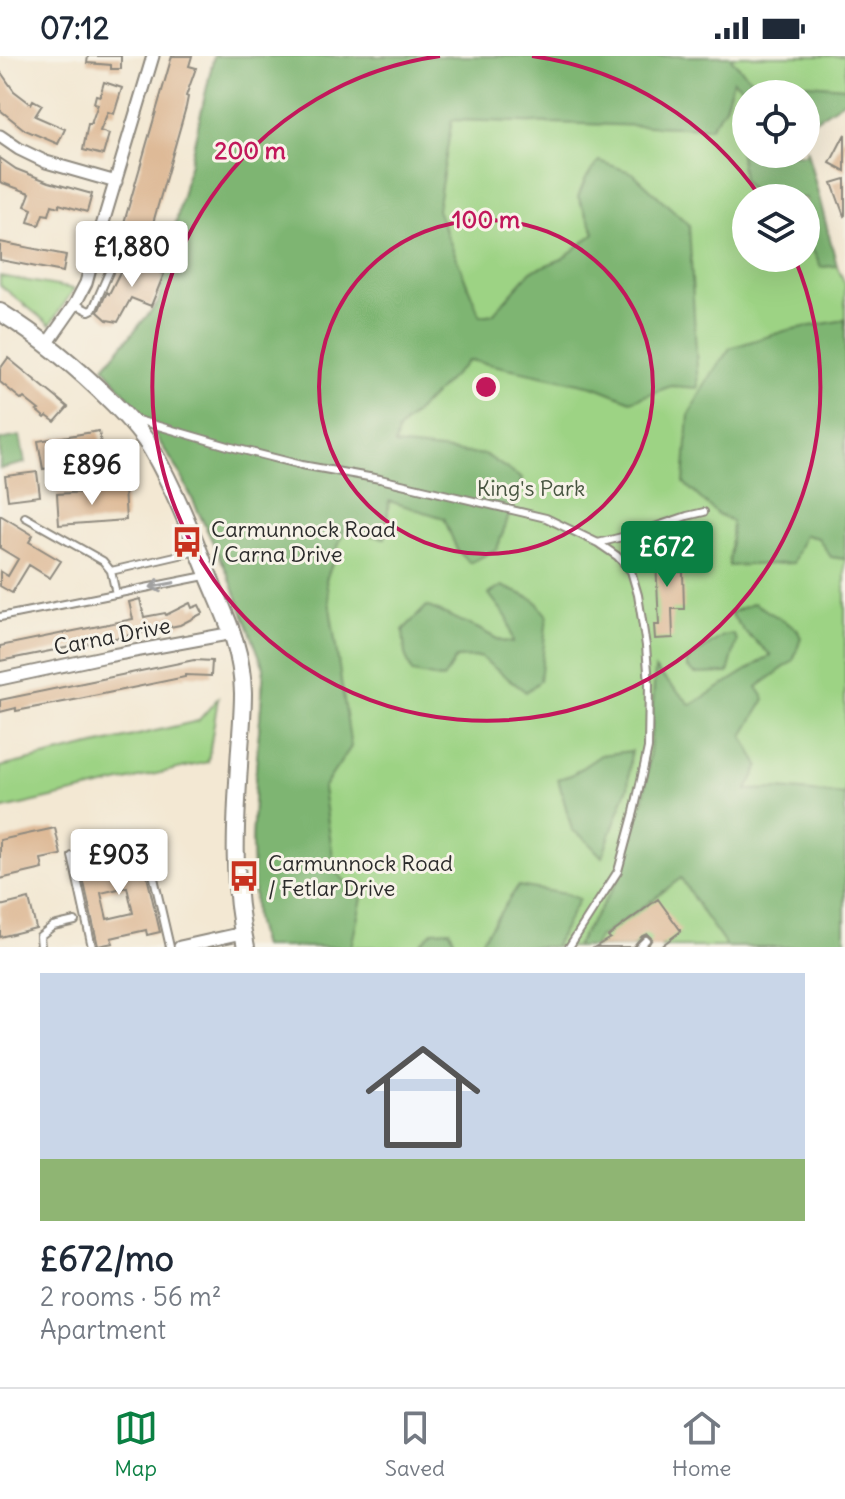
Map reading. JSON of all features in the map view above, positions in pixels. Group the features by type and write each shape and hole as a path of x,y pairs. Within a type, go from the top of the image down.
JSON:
{"main road":[{"path":"0,312 83,372 151,448 191,530 233,633 241,663 243,696 235,872 245,940"}],"street":[{"path":"99,236 153,56"},
{"path":"0,136 46,162 116,182"},
{"path":"47,344 86,283 95,250"},
{"name":"Carna Drive","path":"0,679 233,633"},
{"path":"180,947 245,940"}],"lane":[{"path":"75,304 89,311 93,309 112,265 109,255 95,250"},
{"path":"126,417 276,459 380,479 546,518 598,543 631,571 646,646 648,748 618,871 569,947"},
{"path":"598,543 704,512"},
{"path":"25,517 103,561 111,571 116,594"},
{"path":"111,571 199,551"},
{"path":"0,617 209,576"},
{"path":"92,947 72,856 145,839 170,947"},
{"path":"31,947 41,946 40,936 53,926 75,921"},
{"path":"639,947 646,940"}],"green space":[{"name":"King's Park","path":"214,56 845,56 845,100 820,117 820,80 732,80 732,168 811,168 815,184 732,184 732,272 820,272 820,201 837,266 845,284 845,947 262,947 255,919 252,845 264,668 228,574 179,471 134,404 104,367 158,303"},
{"path":"214,56 733,56 731,59 752,80 732,80 725,107 710,128 452,120 437,210 480,316 493,314 531,271 562,259 595,233 578,197 586,178 599,161 633,173 689,225 698,388 671,386 631,401 593,386 469,360 398,430 395,445 486,455 522,479 497,549 470,563 457,550 444,518 389,501 385,538 344,530 326,580 351,747 323,788 335,871 362,898 351,947 262,947 255,919 252,845 264,668 228,574 179,471 134,404 104,367 158,303"},
{"path":"820,85 845,87 845,100 820,117"},
{"path":"742,168 811,168 815,184 745,184"},
{"path":"820,201 837,266 820,265"},
{"path":"0,276 74,289 50,325 0,285"},
{"path":"845,320 845,559 831,557 818,538 804,535 793,563 729,566 732,521 717,514 684,483 689,415 705,384 730,348 788,330"},
{"path":"20,436 25,463 0,469 0,440"},
{"path":"502,586 535,600 547,616 540,681 526,692 480,657 456,658 443,679 412,673 405,654 403,630 427,606 501,641 513,643 508,619 489,594"},
{"path":"754,603 797,629 801,638 793,661 757,687 765,699 743,736 759,766 747,790 779,789 845,795 845,947 727,947 681,878 597,939 595,947 575,947 619,879 644,798 655,669 691,705 771,655 745,632 730,613"},
{"path":"733,634 737,640 728,673 695,674 687,667 687,660 723,636"},
{"path":"218,698 208,762 0,810 0,767 198,721"},
{"path":"631,751 628,787 602,857 572,830 558,779 571,775 601,755"},
{"path":"518,886 579,899 554,947 477,947"},
{"path":"450,930 456,944 454,947 416,947 433,931"}],"building":[{"path":"88,56 121,56 121,69 87,63"},
{"path":"172,56 192,56 189,66 196,68 153,223 150,222 140,253 117,247"},
{"path":"0,71 14,91 31,104 33,100 42,105 35,116 65,129 58,144 25,130 0,110"},
{"path":"104,82 122,88 114,114 108,112 100,131 109,134 103,155 83,150 88,124 91,124 98,104 94,103 96,95 100,96"},
{"path":"845,134 845,171 830,163"},
{"path":"0,158 16,169 49,182 92,194 87,212 52,205 49,215 43,214 39,225 28,222 32,209 25,206 30,193 0,182"},
{"path":"845,179 845,215 844,216 832,183"},
{"path":"0,242 66,255 63,272 0,260"},
{"path":"133,254 153,260 150,269 164,274 151,306 131,298 118,322 107,320 98,312 120,272 127,276"},
{"path":"8,358 68,407 55,422 47,416 45,418 24,398 22,400 0,382 0,369"},
{"path":"99,431 103,459 43,469 38,441"},
{"path":"37,472 40,496 8,500 5,476"},
{"path":"124,489 126,520 59,525 57,494"},
{"path":"0,515 33,535 29,542 61,561 50,578 29,565 12,593 0,586 0,571 8,576 18,559 0,548"},
{"path":"671,543 672,572 683,572 684,609 672,609 673,638 655,639 654,625 659,625 656,560 651,560 650,544"},
{"path":"140,599 144,617 166,615 190,603 192,608 199,605 203,613 180,625 0,661 0,646 133,619 129,602"},
{"path":"194,660 212,661 211,676 185,675 74,700 0,712 0,700"},
{"path":"55,828 61,855 41,859 43,869 0,879 0,840"},
{"path":"140,846 160,932 147,935 146,930 111,938 113,943 98,946 79,860 93,857 95,865 129,858 127,849","holes":["127,887 133,913 107,919 101,893"]},
{"path":"29,899 36,928 0,937 0,906"},
{"path":"658,899 681,931 660,947 647,947 652,939 647,934 633,947 595,947 610,938 608,936"}],"place":[{"name":"Carmunnock Road / Carna Drive","path":"187,542"},
{"name":"Carmunnock Road / Fetlar Drive","path":"244,876"}]}
